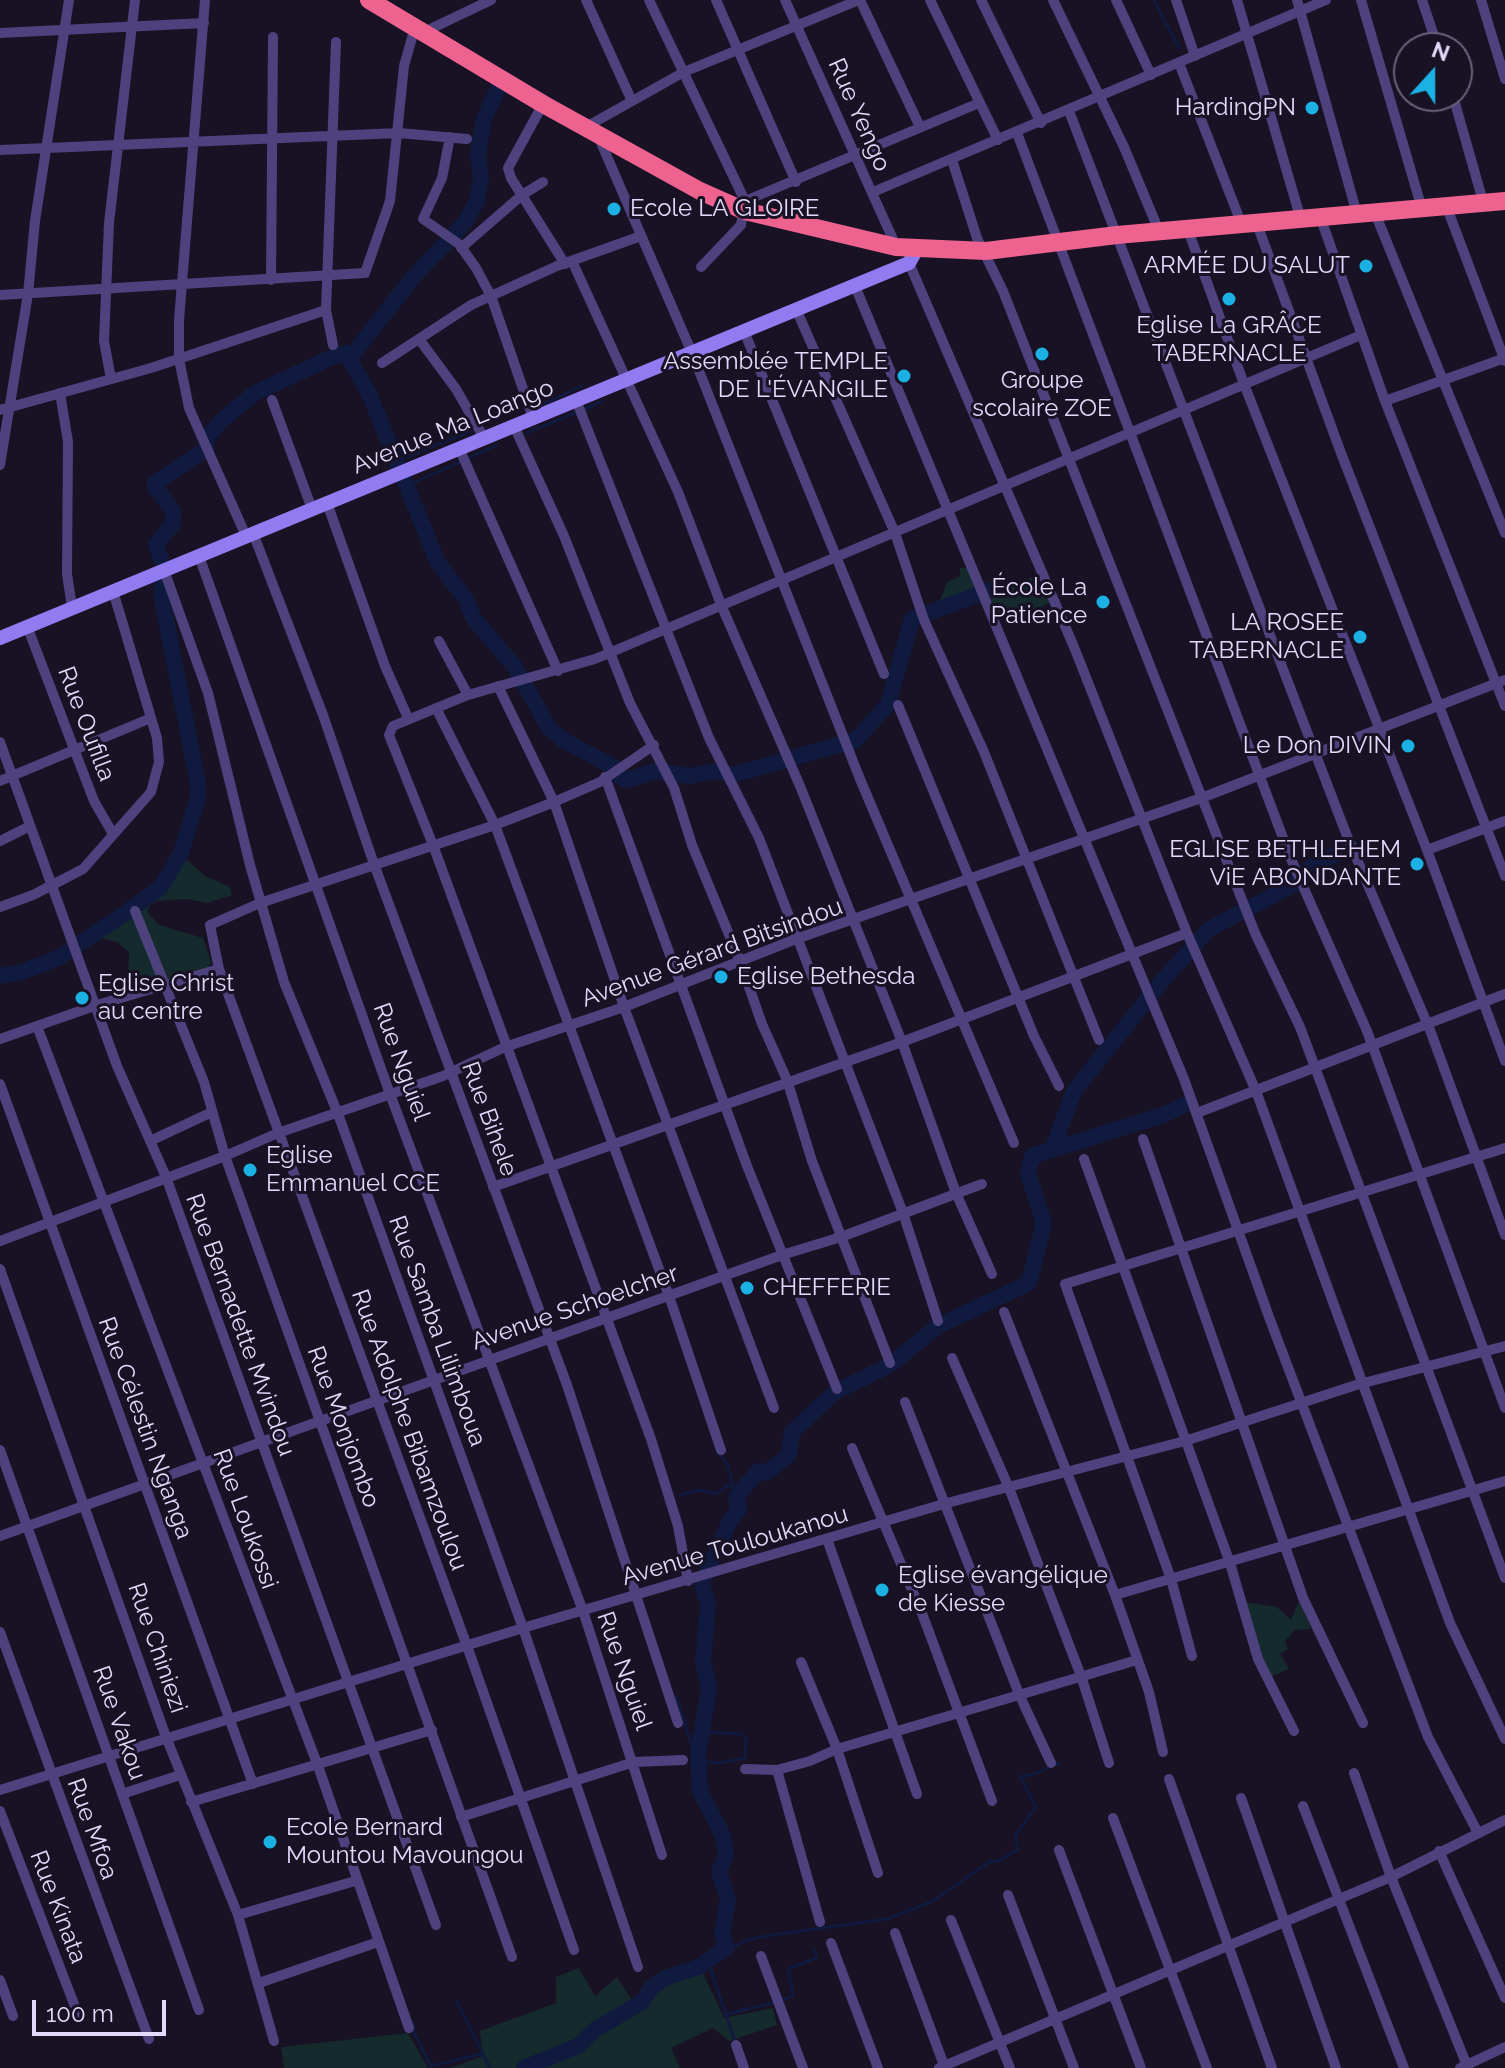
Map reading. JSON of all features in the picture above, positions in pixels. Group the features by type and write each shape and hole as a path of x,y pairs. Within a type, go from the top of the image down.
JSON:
{"highway":[{"path":"369,0 591,132 745,206 896,247 913,256 1505,201"}],"main road":[{"name":"Avenue Ma Loango","path":"0,638 855,286 913,256"}],"street":[{"path":"0,465 5,408 28,294 69,0"},
{"path":"111,379 104,341 106,289 116,146 135,0"},
{"name":"Rue Bihele","path":"205,0 179,359 189,408 249,535 323,715 374,864 549,1339 678,1723"},
{"path":"0,295 362,274 370,266 390,201 404,66 419,30 463,5 491,0"},
{"path":"586,0 631,99"},
{"path":"649,0 745,206"},
{"path":"716,0 796,182"},
{"name":"Rue Yengo","path":"785,0 896,247"},
{"path":"920,127 859,0 684,72 631,99 591,132 692,353 911,900 1014,1143"},
{"path":"930,0 998,140"},
{"path":"981,0 1041,123"},
{"path":"1053,0 1101,97 1159,231"},
{"path":"1116,0 1151,75"},
{"path":"1176,0 1195,56"},
{"path":"1237,0 1301,220"},
{"path":"873,192 1248,33 1298,6 1326,0"},
{"path":"1361,0 1422,209"},
{"path":"1422,0 1433,32"},
{"path":"1481,0 1505,79"},
{"path":"1298,6 1366,213 1505,533"},
{"path":"0,33 204,23"},
{"path":"271,280 269,141 273,37"},
{"path":"333,345 326,310 336,42"},
{"path":"1179,63 1307,358 1505,876"},
{"path":"701,267 741,225 745,206 759,193 796,182 979,103"},
{"path":"543,104 510,161 509,173 569,262 628,379 855,921 956,1193 992,1274"},
{"path":"1069,111 1318,753 1347,836 1428,1025 1505,1235"},
{"path":"1458,112 1484,205"},
{"path":"0,150 331,139 399,133 467,139"},
{"path":"1017,133 1291,859 1372,1045 1421,1173 1505,1408"},
{"path":"450,137 442,178 423,219 461,248 491,296 533,418"},
{"path":"952,160 977,238 986,251 1204,797 1255,933 1281,982 1315,1067 1505,1578"},
{"path":"461,248 522,195 543,182"},
{"path":"1385,401 1505,359 1447,208"},
{"path":"1321,219 1385,401 1501,682 1505,706"},
{"path":"1188,230 1244,384 1427,850 1505,1061"},
{"path":"382,363 491,296 569,262 641,236"},
{"path":"913,256 1187,933 1256,1091 1450,1623 1505,1739"},
{"path":"855,286 1197,1113 1428,1737 1478,1833"},
{"path":"796,309 895,533 924,620 984,752 1099,1040"},
{"path":"5,408 179,359 326,310"},
{"path":"744,331 884,674"},
{"path":"688,1581 678,1526 605,1318 433,845 389,735 396,722 468,695 558,671 666,630 1067,456 1361,335"},
{"path":"419,339 456,389 484,438"},
{"path":"60,393 68,442 67,574 72,607"},
{"path":"272,400 312,509"},
{"path":"576,400 709,738 759,838 903,1213 938,1321"},
{"path":"514,426 564,536 637,716 654,745 762,1024 787,1080 812,1161 890,1363"},
{"path":"459,448 558,671"},
{"path":"327,503 385,666 408,718"},
{"name":"Rue Nguiel","path":"199,556 245,693 318,884 390,1094 583,1611 662,1855"},
{"name":"Rue Samba Lilimboua","path":"164,570 208,693 260,903 284,982 338,1114 523,1628 573,1778 602,1853 638,1967"},
{"path":"0,907 83,869 151,792 159,762 157,738 113,591"},
{"name":"Rue Oufilla","path":"27,626 94,801 113,834"},
{"path":"439,641 468,695"},
{"name":"Avenue Gérard Bitsindou","path":"0,1241 278,1133 450,1072 505,1047 624,1007 796,939 1204,797 1501,682"},
{"path":"498,686 554,802 624,1007 774,1408"},
{"path":"898,705 1018,998 1059,1086"},
{"path":"436,708 495,825 611,1147 669,1296 721,1450"},
{"path":"0,781 151,718"},
{"name":"Rue Bernadette Mvindou","path":"0,742 117,1066 166,1177 436,1925"},
{"path":"260,903 495,825 554,802 605,777 654,745"},
{"path":"605,777 723,1104 837,1389"},
{"path":"1427,850 1505,821"},
{"path":"0,841 30,826"},
{"name":"Rue Adolphe Bibamzoulou","path":"260,903 211,922 219,969 467,1646 574,1950"},
{"name":"Rue Monjombo","path":"135,911 204,1082 225,1156 512,1957"},
{"path":"493,1187 611,1147 787,1080 902,1042 1187,933"},
{"path":"0,1039 97,1005 219,969"},
{"path":"1197,1113 1505,994"},
{"name":"Rue Loukossi","path":"37,1026 318,1766 355,1881 409,2028"},
{"name":"Rue Célestin Nganga","path":"0,1084 143,1484 231,1716 253,1784"},
{"path":"150,1141 212,1112"},
{"path":"1143,1139 1309,1612 1363,1723"},
{"path":"1192,1656 1171,1579 1065,1284 1303,1213 1505,1148"},
{"path":"1084,1159 1230,1563 1258,1659 1294,1731"},
{"name":"Avenue Schoelcher","path":"0,1536 982,1184"},
{"name":"Rue Chiniezi","path":"0,1269 86,1504 166,1737 238,1915 274,2041"},
{"path":"1004,1312 1115,1595 1163,1752"},
{"name":"Avenue Touloukanou","path":"0,1790 523,1628 947,1503 1185,1441 1361,1384 1505,1346"},
{"path":"952,1358 1009,1488 1081,1676 1109,1763"},
{"path":"905,1402 1019,1694 1051,1763"},
{"path":"852,1448 960,1712 992,1801"},
{"name":"Rue Vakou","path":"0,1450 199,2010"},
{"path":"1115,1595 1505,1481"},
{"path":"827,1539 917,1794"},
{"name":"Rue Mfoa","path":"0,1632 149,2039"},
{"path":"745,1769 777,1770 837,1749 1137,1660"},
{"path":"801,1662 837,1749 878,1873"},
{"path":"191,1802 432,1730"},
{"path":"461,1817 573,1778 634,1762 683,1760"},
{"path":"777,1770 820,1922"},
{"path":"1354,1773 1465,2067 1505,2047"},
{"path":"122,1794 180,1775"},
{"path":"1169,1779 1272,2068"},
{"path":"1241,1798 1336,2068"},
{"path":"1303,1806 1404,2068"},
{"name":"Rue Kinata","path":"0,1811 79,2017"},
{"path":"1113,1818 1207,2068"},
{"path":"895,1933 942,2067 1391,1877 1505,1820"},
{"path":"1059,1850 1141,2068"},
{"path":"1439,1851 1505,1998"},
{"path":"238,1915 355,1881"},
{"path":"1008,1895 1074,2068"},
{"path":"951,1920 1010,2068"},
{"path":"259,1983 378,1942"},
{"path":"831,1943 878,2068"},
{"path":"761,1956 803,2068"},
{"path":"0,1980 13,2016"},
{"path":"736,2045 744,2068"}],"green space":[{"path":"960,568 971,568 978,586 987,586 994,592 1002,583 1015,585 1038,574 1052,602 1024,614 992,618 973,593 944,612 939,603 947,582 960,576"},
{"path":"185,858 205,876 230,887 232,895 207,903 187,899 157,901 150,905 147,912 159,925 203,938 211,962 204,978 172,984 135,980 128,976 129,952 117,942 99,938 104,929 165,883 176,861"},
{"path":"1299,1601 1311,1629 1295,1630 1285,1641 1288,1649 1280,1654 1289,1669 1268,1678 1244,1602 1277,1607 1291,1620"},
{"path":"699,1965 724,2018 773,2008 777,2025 729,2041 713,2028 671,2048 680,2068 450,2068 483,2056 480,2031 556,2003 556,1977 579,1968 595,1996 617,1977 633,2002"},
{"path":"408,2033 428,2068 284,2068 281,2047"}],"waterway":[{"path":"1154,0 1179,48"},
{"path":"161,559 156,544 173,524 173,511 155,483 206,449 207,438 221,421 255,393 339,354 345,353 349,359 415,275 464,224 477,201 481,178 478,153 484,119 499,86"},
{"path":"349,359 368,391 438,563 465,598 474,619 515,667 549,728 563,740 614,767 620,777 627,780 656,771 690,776 717,771 732,775 856,740 888,704 912,619 1001,586"},
{"path":"532,409 582,386"},
{"path":"527,433 601,402"},
{"path":"407,457 471,431"},
{"path":"411,484 497,445"},
{"path":"0,976 22,972 58,958 127,912 161,887 181,853 198,797 198,784 162,599 162,584"},
{"path":"1052,1150 1074,1091 1162,981 1209,929 1291,886 1312,866 1351,847"},
{"path":"524,2068 578,2046 596,2029 642,2002 651,1988 665,1978 699,1967 726,1948 722,1934 728,1899 719,1872 726,1856 723,1836 700,1791 698,1754 709,1688 703,1662 708,1605 702,1583 730,1521 739,1509 736,1498 758,1471 766,1473 789,1455 792,1432 835,1392 890,1365 938,1326 1029,1283 1044,1223 1028,1174 1032,1156 1163,1115 1185,1105"},
{"path":"717,1451 728,1465 736,1498"},
{"path":"680,1495 699,1490 716,1494 729,1485 733,1488"},
{"path":"676,1696 692,1747 697,1752"},
{"path":"700,1761 718,1763 745,1758 746,1738 741,1734 706,1732"},
{"path":"725,1951 747,1940 772,1935 886,1919 931,1902 991,1861 999,1861 1018,1849 1015,1836 1036,1807 1020,1777 1059,1763"},
{"path":"782,2000 793,1996 788,1969 816,1958 815,1950"},
{"path":"709,1965 735,2041"},
{"path":"456,2000 490,2068"},
{"path":"728,2014 775,2002"},
{"path":"413,2023 414,2033 431,2066 481,2054"}],"place":[{"name":"HardingPN","path":"1312,108"},
{"name":"Ecole LA GLOIRE","path":"614,209"},
{"name":"ARMÉE DU SALUT","path":"1366,266"},
{"name":"Eglise La GRÂCE TABERNACLE","path":"1229,299"},
{"name":"Groupe scolaire ZOE","path":"1042,354"},
{"name":"Assemblée TEMPLE DE L'ÉVANGILE","path":"904,376"},
{"name":"École La Patience","path":"1103,602"},
{"name":"LA ROSEE TABERNACLE","path":"1360,637"},
{"name":"Le Don DIVIN","path":"1408,746"},
{"name":"EGLISE BETHLEHEM ViE ABONDANTE","path":"1417,864"},
{"name":"Eglise Bethesda","path":"721,977"},
{"name":"Eglise Christ au centre","path":"82,998"},
{"name":"Eglise Emmanuel CCE","path":"250,1170"},
{"name":"CHEFFERIE","path":"747,1288"},
{"name":"Eglise évangélique de Kiesse","path":"882,1590"},
{"name":"Ecole Bernard Mountou Mavoungou","path":"270,1842"}]}
